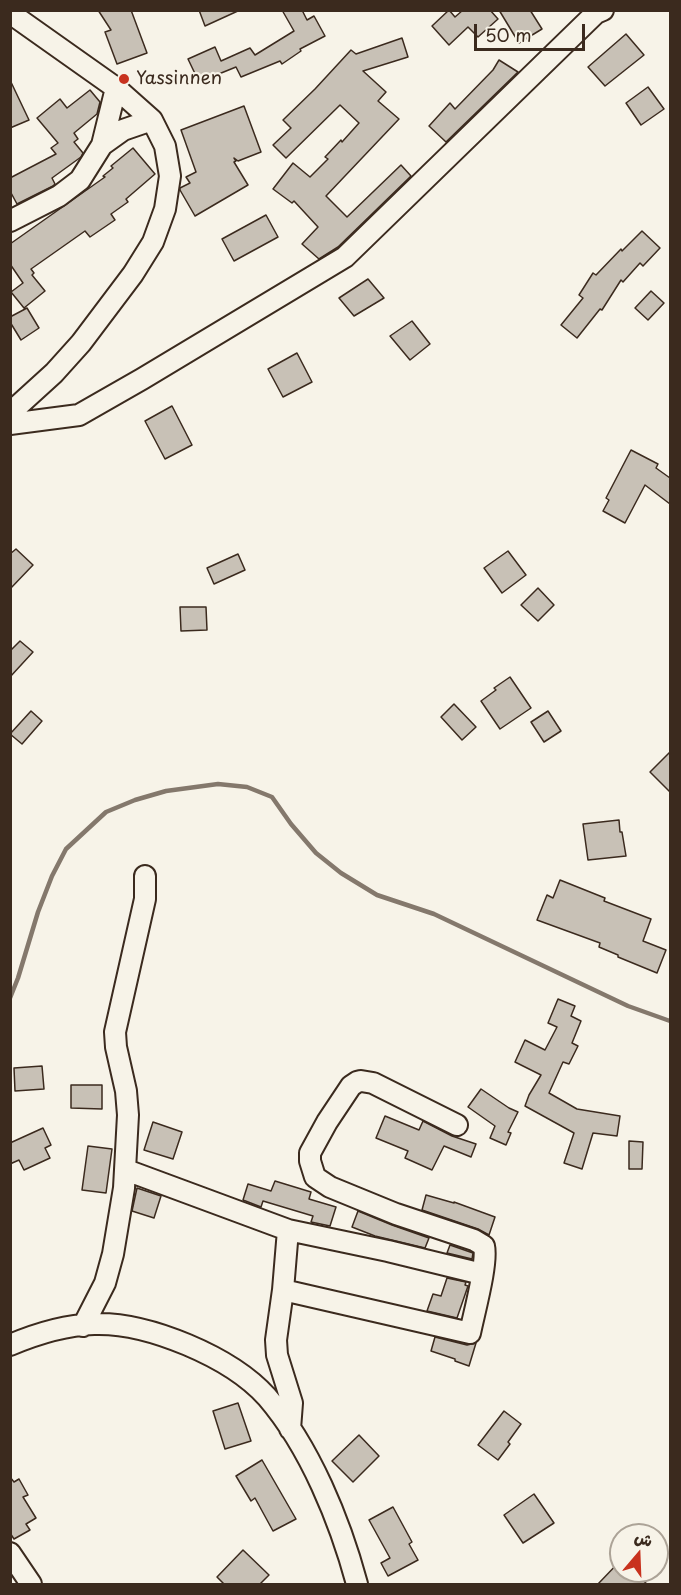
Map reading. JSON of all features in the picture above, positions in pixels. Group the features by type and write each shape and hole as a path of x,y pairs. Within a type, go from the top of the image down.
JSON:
{"street":[{"path":"10,424 78,415 345,257 596,13 603,10"},
{"path":"10,13 116,88 152,120 165,146 170,176 165,209 153,242 133,274 81,343 54,373 10,413"},
{"path":"10,221 59,196 80,180 102,145 116,88"},
{"path":"102,145 123,130 152,120"},
{"path":"82,1326 105,1283 118,1225 126,1170 128,1115 115,1032 145,899 145,876"},
{"path":"283,1290 470,1333 482,1274 484,1246 330,1187 315,1177 310,1161 310,1153 327,1122 351,1086 357,1082 373,1083 458,1125"},
{"path":"126,1170 288,1230 482,1274"},
{"path":"288,1230 276,1340 277,1355 292,1402 290,1429"},
{"path":"10,1345 59,1329 95,1324 136,1328 204,1351 234,1370 266,1396 307,1456 332,1509 357,1584"},
{"path":"10,1553 31,1584"}],"building":[{"path":"98,10 131,10 147,53 117,64 105,32 111,30"},
{"path":"199,10 240,10 205,26"},
{"path":"282,10 302,10 307,20 314,16 325,36 300,49 301,51 282,64 280,61 241,77 236,67 199,82 188,59 215,47 221,61 250,48 255,55 294,31"},
{"path":"449,10 455,17 463,10 490,10 498,19 478,37 468,27 449,45 432,26"},
{"path":"499,10 530,10 542,29 519,43"},
{"path":"626,34 644,55 605,86 588,67"},
{"path":"402,38 408,57 363,71 386,92 378,101 399,119 326,196 347,217 401,165 411,176 338,247 319,259 302,244 318,227 294,201 292,203 273,189 293,163 310,177 328,159 325,157 359,123 340,105 286,158 273,145 291,128 283,120 351,50 356,54"},
{"path":"499,60 518,72 446,142 429,126 450,103 455,109 493,70"},
{"path":"10,80 29,120 10,128"},
{"path":"648,87 664,109 641,125 626,103"},
{"path":"90,90 100,102 97,114 74,133 78,139 74,142 83,153 81,157 52,178 55,184 53,186 17,204 10,191 10,178 56,154 51,148 58,143 37,118 60,99 67,108"},
{"path":"244,106 261,152 238,161 234,158 236,161 234,162 248,185 195,216 180,190 190,183 186,177 196,172 181,130"},
{"path":"133,148 155,174 126,199 128,202 111,214 115,220 90,237 85,231 31,269 34,273 32,275 45,291 24,308 11,292 23,283 10,264 10,244 105,177 103,176 113,168 111,166"},
{"path":"266,215 278,237 234,261 222,239"},
{"path":"642,231 660,248 643,266 640,263 623,282 621,280 602,310 600,309 577,338 561,325 583,298 579,295 593,273 596,275"},
{"path":"368,279 384,298 354,316 339,298"},
{"path":"651,291 664,303 648,320 635,308"},
{"path":"27,308 39,328 21,340 10,322 10,317"},
{"path":"412,321 430,344 410,360 390,336"},
{"path":"297,353 312,382 283,397 268,369"},
{"path":"172,406 192,445 165,459 145,421"},
{"path":"631,450 658,464 656,468 670,478 670,504 645,485 625,523 603,511 609,500 606,498"},
{"path":"16,549 33,565 10,589 10,554"},
{"path":"508,551 526,575 502,593 484,568"},
{"path":"238,554 245,570 214,584 207,568"},
{"path":"538,588 554,605 538,621 521,605"},
{"path":"180,607 206,607 207,630 181,631"},
{"path":"20,641 33,652 10,677 10,651"},
{"path":"510,677 531,708 500,729 481,701"},
{"path":"454,704 476,727 462,740 441,717"},
{"path":"31,711 42,721 22,744 10,734"},
{"path":"548,711 561,731 544,742 531,722"},
{"path":"670,752 670,792 650,772"},
{"path":"619,820 626,856 588,860 583,824"},
{"path":"560,880 605,898 604,901 651,919 643,941 666,950 657,973 599,947 600,943 537,920 547,895 553,898"},
{"path":"558,999 575,1006 571,1016 581,1021 572,1043 578,1046 569,1064 563,1062 549,1093 577,1109 620,1116 617,1136 593,1133 582,1169 564,1163 574,1133 525,1106 541,1075 515,1062 525,1040 545,1050 557,1027 548,1023"},
{"path":"42,1066 44,1089 15,1091 14,1068"},
{"path":"71,1085 102,1085 102,1109 71,1108"},
{"path":"481,1089 518,1112 508,1132 511,1133 506,1145 490,1138 495,1126 468,1107"},
{"path":"385,1116 419,1130 423,1121 452,1136 476,1144 471,1157 444,1146 432,1170 405,1158 408,1151 376,1138"},
{"path":"153,1122 182,1132 173,1159 144,1150"},
{"path":"43,1128 51,1145 45,1148 50,1158 24,1170 19,1160 10,1164 10,1143"},
{"path":"629,1141 643,1142 642,1169 629,1169"},
{"path":"88,1146 112,1149 106,1193 82,1190"},
{"path":"275,1181 311,1192 309,1199 336,1207 330,1226 311,1222 313,1216 263,1201 261,1207 243,1200 248,1184 271,1191"},
{"path":"137,1188 161,1196 154,1218 132,1211"},
{"path":"426,1195 454,1202 495,1217 489,1235 422,1210"},
{"path":"358,1211 429,1238 425,1248 375,1236 352,1227"},
{"path":"450,1245 473,1253 472,1259 447,1253"},
{"path":"447,1278 466,1282 465,1285 468,1286 457,1318 427,1311 433,1294 441,1296"},
{"path":"435,1337 467,1345 476,1343 469,1366 431,1351"},
{"path":"238,1403 251,1441 225,1449 213,1411"},
{"path":"504,1411 521,1424 498,1460 478,1445"},
{"path":"359,1435 379,1456 353,1482 332,1461"},
{"path":"262,1460 296,1519 273,1531 255,1498 251,1501 236,1476"},
{"path":"10,1477 14,1482 19,1479 28,1495 23,1497 36,1518 26,1524 30,1530 14,1539 10,1533"},
{"path":"534,1494 554,1523 523,1543 504,1515"},
{"path":"393,1507 412,1542 409,1544 418,1560 388,1576 381,1563 390,1558 369,1520"},
{"path":"243,1550 269,1575 260,1584 224,1584 217,1577"},
{"path":"609,1573 609,1583 647,1584 598,1584"}],"waterway":[{"path":"10,998 38,912 52,876 66,849 106,812 166,791 218,784 247,787 272,797 316,853 341,873 377,895 434,914 628,1006 670,1021"}],"place":[{"name":"Yassinnen","path":"124,79"}]}
